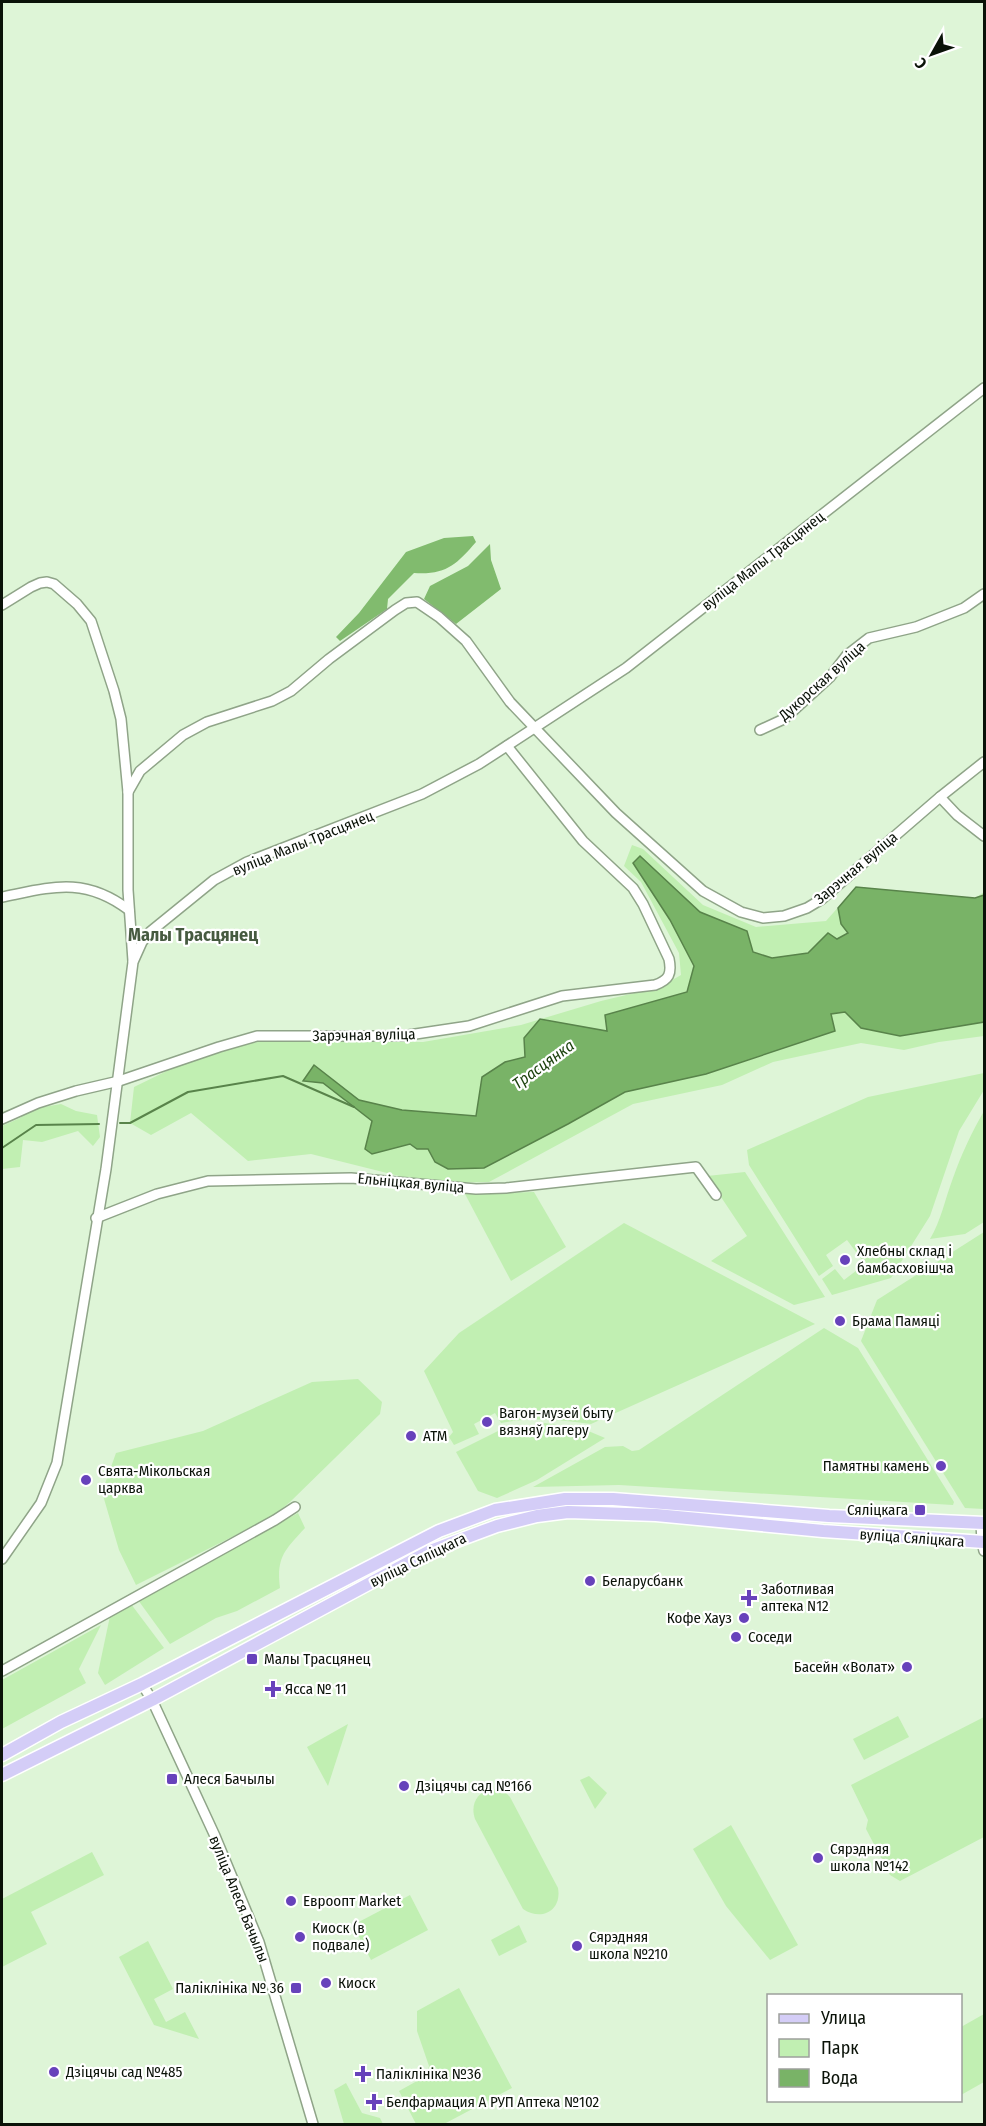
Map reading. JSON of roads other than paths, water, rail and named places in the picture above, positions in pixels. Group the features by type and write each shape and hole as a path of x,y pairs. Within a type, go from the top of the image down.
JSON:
{"main road":[{"name":"вуліца Сяліцкага","path":"2,1755 61,1722 142,1684 439,1531 495,1510 565,1499 613,1499 829,1516 983,1523"},
{"name":"вуліца Сяліцкага","path":"2,1775 152,1700 430,1551 497,1526 537,1516 568,1512 656,1515 984,1545"}],"street":[{"name":"вуліца Малы Трасцянец","path":"119,1081 133,962 142,942 150,932 204,886 247,862 399,804 469,769 536,728 626,668 984,388"},
{"path":"2,605 31,587 47,582 54,584 77,604 91,621 121,719 128,792 129,910 133,962"},
{"name":"Дукорская вуліца","path":"760,730 784,719 830,676 847,655 869,638 916,627 964,608 984,594"},
{"path":"128,792 140,771 183,735 207,722 272,701 291,692 361,635 395,610 412,602 426,607 466,641 510,702 536,728"},
{"name":"Зарэчная вуліца","path":"536,728 616,813 682,873 725,905 752,916 775,918 807,908 822,899 984,762"},
{"name":"Зарэчная вуліца","path":"2,1119 38,1102 76,1090 119,1081 257,1036 392,1036 436,1032 470,1026 562,996 655,985 665,981 670,976 669,959 633,888 583,841 507,746"},
{"path":"940,797 957,815 984,836"},
{"path":"2,897 52,887 77,886 102,895 129,910 135,925 141,930 150,932"},
{"path":"2,1559 41,1503 57,1463 119,1081"},
{"name":"Ельніцкая вуліца","path":"96,1218 157,1194 208,1181 351,1178 476,1189 506,1188 696,1167 716,1195"},
{"path":"2,1671 295,1507"},
{"path":"983,1523 984,1545"},
{"name":"вуліца Алеся Бачылы","path":"142,1684 152,1700 215,1836 254,1931 313,2124"}],"water":[{"path":"640,856 700,912 747,931 753,952 772,958 808,953 828,933 837,939 848,933 841,924 838,908 856,887 975,898 984,895 984,1022 900,1036 861,1028 845,1012 831,1014 835,1031 706,1074 625,1092 484,1168 448,1169 435,1162 428,1149 417,1149 410,1144 372,1154 365,1149 372,1121 323,1083 303,1081 314,1065 359,1100 402,1110 476,1116 482,1077 505,1062 525,1057 524,1038 540,1019 607,1031 605,1015 687,992 694,966 670,920 633,863"}],"waterway":[{"name":"Трасцянка","path":"120,1123 130,1123 188,1092 283,1076 354,1107"},
{"name":"Трасцянка","path":"2,1148 36,1125 99,1124"}],"place":[{"name":"Хлебны склад і бамбасховішча","path":"845,1260"},
{"name":"Брама Памяці","path":"840,1321"},
{"name":"Вагон-музей быту вязняў лагеру","path":"487,1422"},
{"name":"АТМ","path":"411,1436"},
{"name":"Памятны камень","path":"941,1466"},
{"name":"Свята-Мікольская царква","path":"86,1480"},
{"name":"Сяліцкага","path":"920,1510"},
{"name":"Беларусбанк","path":"590,1581"},
{"name":"Заботливая аптека N12","path":"749,1598"},
{"name":"Кофе Хауз","path":"744,1618"},
{"name":"Соседи","path":"736,1637"},
{"name":"Малы Трасцянец","path":"252,1659"},
{"name":"Басейн «Волат»","path":"907,1667"},
{"name":"Ясса № 11","path":"273,1689"},
{"name":"Алеся Бачылы","path":"172,1779"},
{"name":"Дзіцячы сад №166","path":"404,1786"},
{"name":"Сярэдняя школа №142","path":"818,1858"},
{"name":"Евроопт Market","path":"291,1901"},
{"name":"Киоск (в подвале)","path":"300,1937"},
{"name":"Сярэдняя школа №210","path":"577,1946"},
{"name":"Киоск","path":"326,1983"},
{"name":"Паліклініка № 36","path":"296,1988"},
{"name":"Дзіцячы сад №485","path":"54,2072"},
{"name":"Паліклініка №36","path":"363,2074"},
{"name":"Белфармация А РУП Аптека №102","path":"374,2102"}],"district":[{"name":"Малы Трасцянец","path":"193,935"}]}
